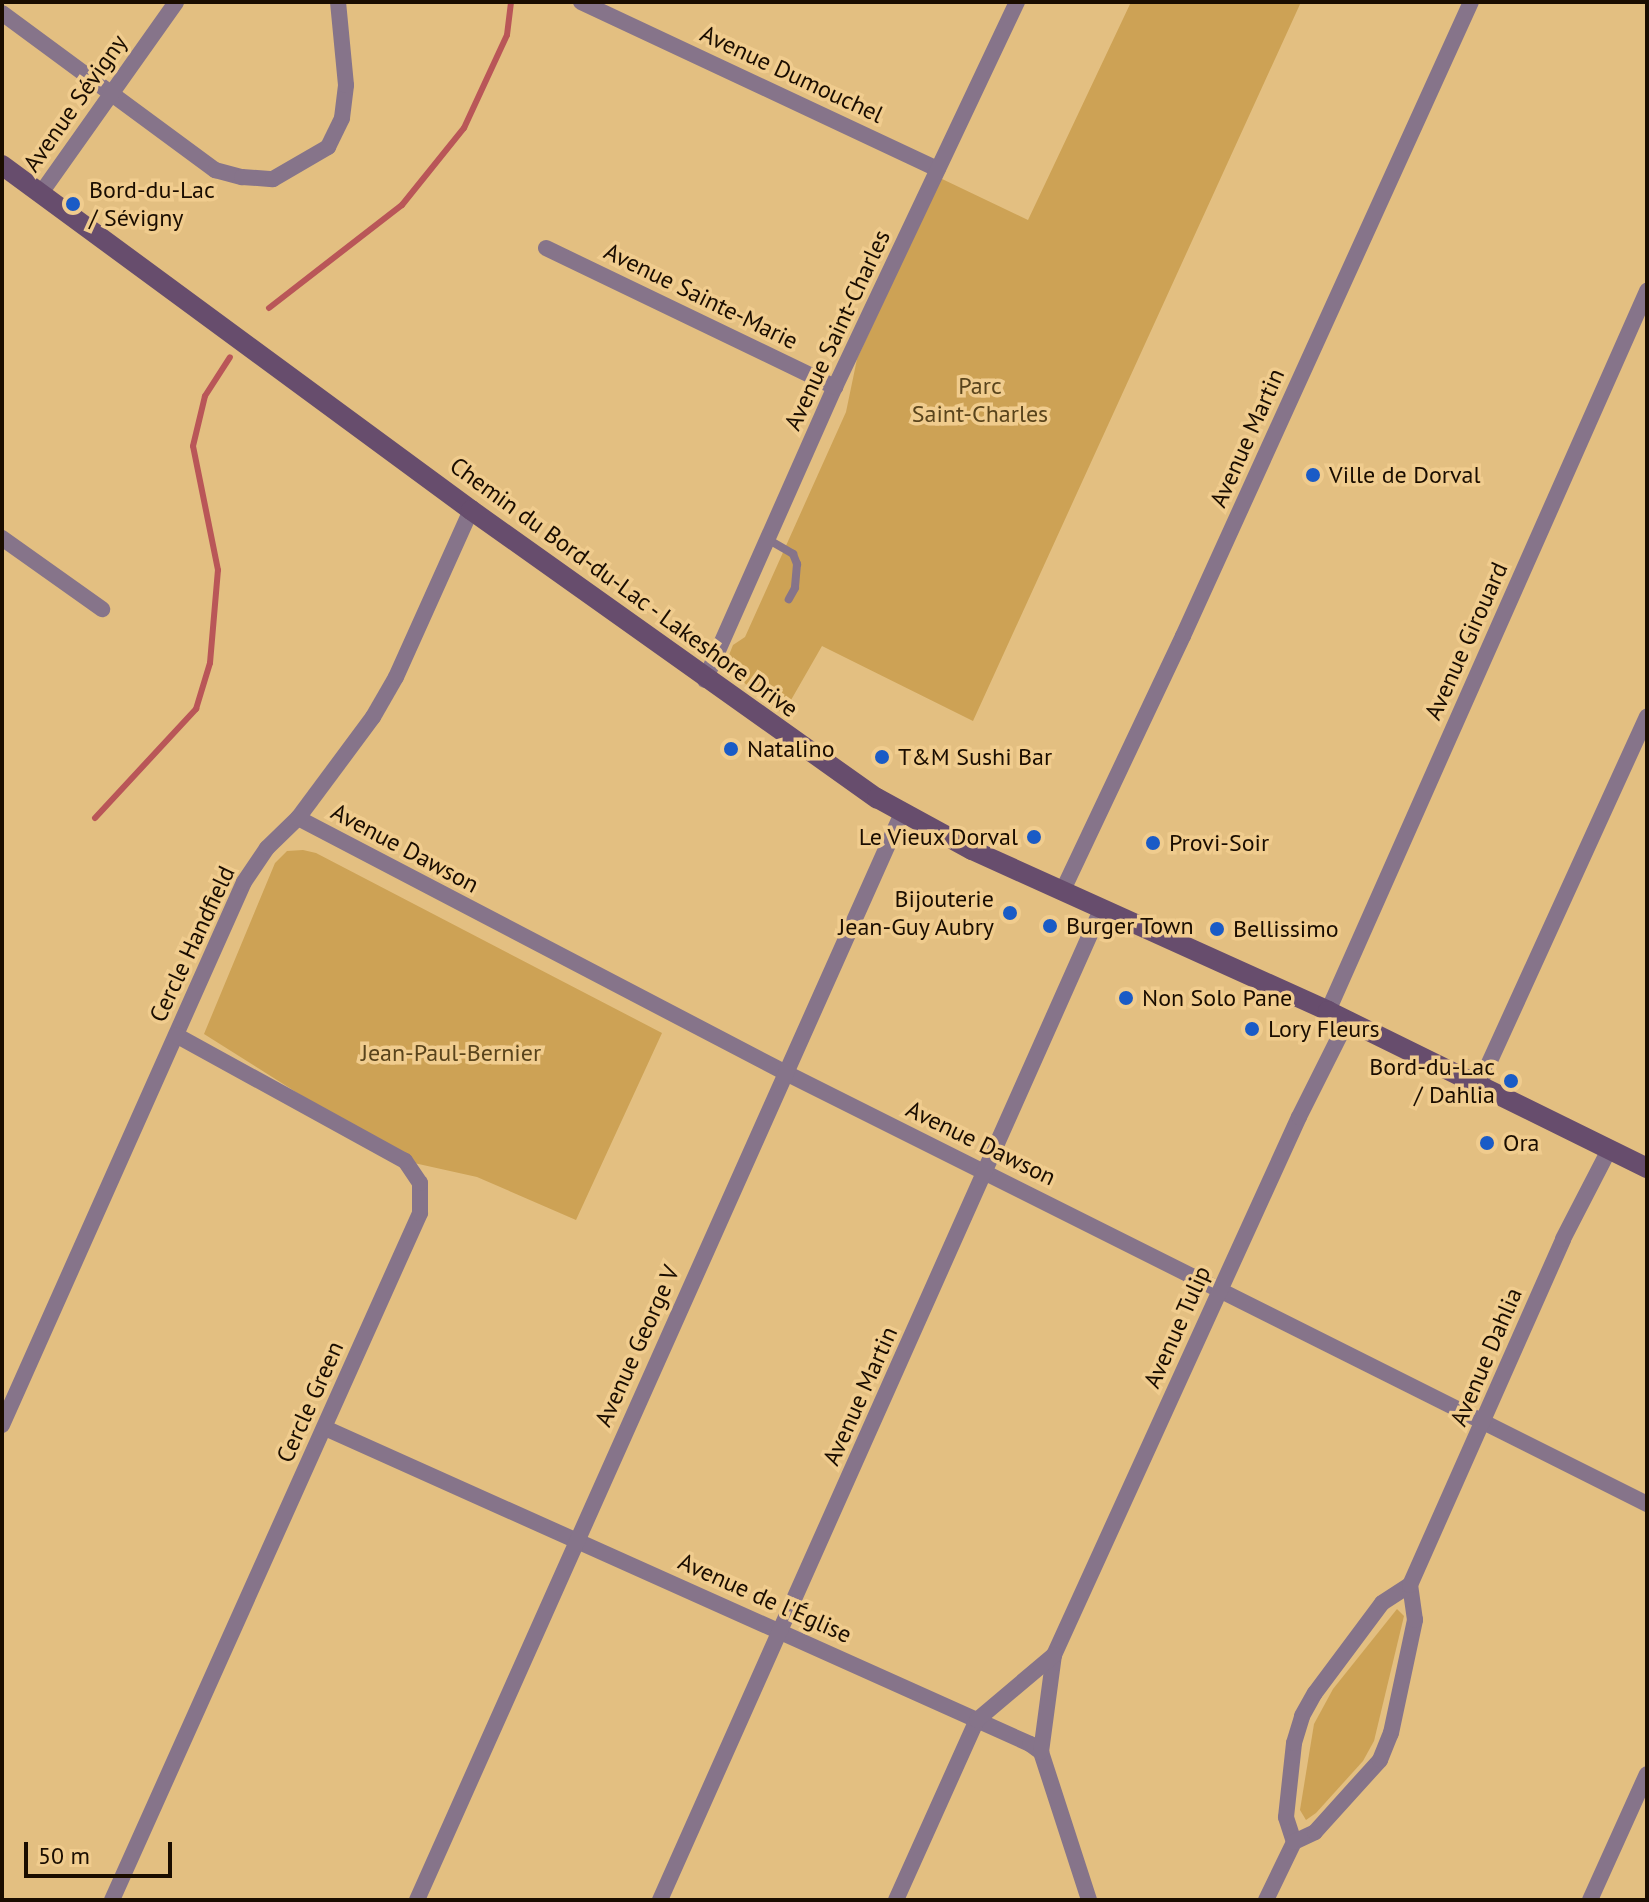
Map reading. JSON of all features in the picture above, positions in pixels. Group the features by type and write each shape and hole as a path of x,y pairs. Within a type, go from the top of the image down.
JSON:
{"street":[{"name":"Avenue Sévigny","path":"41,193 176,2"},
{"path":"2,13 215,170 242,177 273,179 328,147 342,118 346,85 338,2"},
{"name":"Avenue Dumouchel","path":"581,2 938,169"},
{"name":"Avenue Saint-Charles","path":"706,678 835,387 1017,2"},
{"name":"Avenue Martin","path":"1062,892 1196,609 1471,2"},
{"name":"Chemin du Bord-du-Lac - Lakeshore Drive","path":"2,165 471,510 796,743 902,813 1062,892 1328,1011 1647,1168"},
{"name":"Avenue Sainte-Marie","path":"546,248 835,387"},
{"name":"Avenue Girouard","path":"1328,1011 1647,291"},
{"name":"Cercle Handfield","path":"2,1425 244,882 267,848 298,818 373,717 396,677 471,510"},
{"path":"2,538 102,609"},
{"path":"1479,1085 1647,717"},
{"name":"Avenue George V","path":"417,1900 902,813"},
{"name":"Avenue Dawson","path":"298,818 786,1073 1647,1504"},
{"name":"Avenue Martin","path":"660,1900 1101,910"},
{"name":"Avenue Tulip","path":"1041,1752 1054,1655 1299,1117 1347,1021"},
{"name":"Cercle Green","path":"112,1900 420,1213 420,1183 405,1161 176,1035"},
{"name":"Avenue Dahlia","path":"1294,1842 1286,1817 1294,1743 1302,1716 1315,1693 1382,1603 1410,1585 1563,1239 1609,1150"},
{"name":"Avenue de l'Église","path":"325,1428 1007,1731 1041,1752"},
{"path":"1266,1900 1294,1842 1315,1832 1380,1760 1391,1733 1415,1620 1410,1585"},
{"name":"Avenue Tulip","path":"896,1900 977,1720 1054,1655"},
{"path":"1041,1752 1089,1900"},
{"path":"1592,1899 1647,1774"}],"lane":[{"path":"769,540 793,554 797,564 795,588 789,599"}],"green space":[{"name":"Parc Saint-Charles","path":"1131,2 1301,2 973,721 822,646 783,714 733,674 729,655 733,645 745,637 846,412 857,359 940,178 1028,220"},
{"name":"Jean-Paul-Bernier","path":"287,851 316,853 662,1033 576,1220 477,1177 405,1161 204,1034 275,863"},
{"path":"1397,1609 1404,1616 1374,1741 1363,1761 1306,1820 1300,1810 1314,1724 1333,1689"}],"waterway":[{"path":"269,308 402,205 464,128 507,35 511,2"},
{"path":"95,818 196,709 210,663 218,570 193,446 205,396 230,357"}],"place":[{"name":"Bord-du-Lac / Sévigny","path":"73,204"},
{"name":"Ville de Dorval","path":"1313,475"},
{"name":"Natalino","path":"731,749"},
{"name":"T&M Sushi Bar","path":"882,757"},
{"name":"Le Vieux Dorval","path":"1034,837"},
{"name":"Provi-Soir","path":"1153,843"},
{"name":"Bijouterie Jean-Guy Aubry","path":"1010,913"},
{"name":"Burger Town","path":"1050,926"},
{"name":"Bellissimo","path":"1217,929"},
{"name":"Non Solo Pane","path":"1126,998"},
{"name":"Lory Fleurs","path":"1252,1029"},
{"name":"Bord-du-Lac / Dahlia","path":"1511,1081"},
{"name":"Ora","path":"1487,1143"}]}
